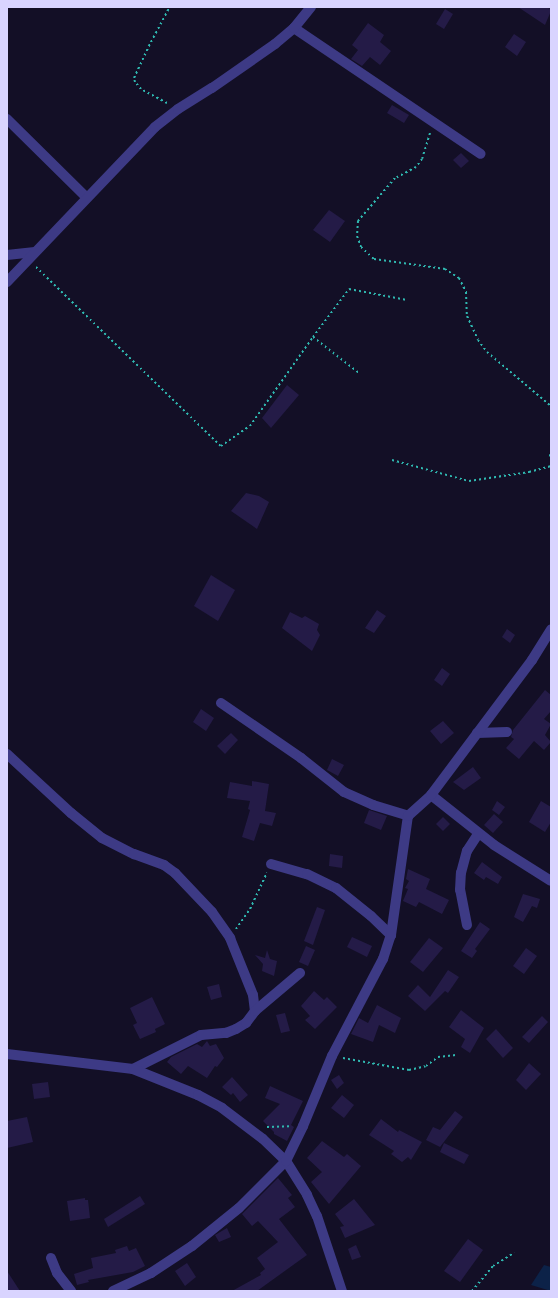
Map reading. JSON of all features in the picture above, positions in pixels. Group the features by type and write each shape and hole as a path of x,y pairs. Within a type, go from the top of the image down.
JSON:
{"street":[{"path":"7,282 155,127 178,109 250,62 294,28 311,7"},
{"path":"294,28 480,154"},
{"path":"7,119 86,198"},
{"path":"7,255 36,252"},
{"path":"113,1291 151,1273 192,1246 239,1208 286,1161 303,1126 332,1056 366,994 383,959 391,935 408,816 431,794 532,660 551,629"},
{"path":"221,703 306,762 344,792 361,801 408,816"},
{"path":"477,733 507,732"},
{"path":"7,754 71,813 102,838 134,854 164,865 175,874 212,912 230,938 253,995 255,1011"},
{"path":"431,794 478,834 551,881"},
{"path":"467,925 460,890 461,873 467,851 478,834"},
{"path":"271,864 307,874 336,888 371,916 391,935"},
{"path":"133,1069 201,1035 226,1033 236,1029 246,1023 255,1011 300,973"},
{"path":"7,1054 133,1069 198,1095 222,1108 249,1128 286,1161 307,1195 317,1216 342,1291"},
{"path":"50,1258 57,1273 70,1291"}],"path":[{"path":"170,7 134,78 135,82 142,89 178,109"},
{"path":"433,121 422,159 416,167 394,178 358,222 357,236 361,247 374,259 445,269 459,278 466,292 467,316 478,340 487,352 551,406"},
{"path":"28,260 221,446 250,426 349,289 407,300"},
{"path":"313,337 359,373"},
{"path":"392,460 469,481 529,472 551,466"},
{"path":"230,938 250,909 271,864"},
{"path":"332,1056 408,1070 426,1066 438,1057 456,1055"},
{"path":"249,1128 303,1126"},
{"path":"472,1291 493,1266 514,1253"}],"water":[{"path":"544,1265 551,1267 551,1291 531,1285"}],"building":[{"path":"518,7 545,7 551,9 551,11 545,25"},
{"path":"445,9 453,14 444,29 436,24"},
{"path":"368,23 384,35 380,42 391,51 380,65 370,57 362,66 351,59 358,50 352,45"},
{"path":"514,34 526,42 517,56 505,47"},
{"path":"392,105 409,115 404,123 387,113"},
{"path":"461,153 469,161 461,168 453,160"},
{"path":"329,210 345,221 330,242 313,230"},
{"path":"287,385 299,395 271,428 262,418"},
{"path":"246,493 259,496 269,502 257,529 231,511"},
{"path":"211,575 235,590 218,621 194,606"},
{"path":"377,610 386,616 374,633 365,628"},
{"path":"290,612 302,618 305,616 319,624 317,630 320,635 312,651 282,628"},
{"path":"507,629 515,635 510,643 502,637"},
{"path":"442,668 450,674 442,686 434,680"},
{"path":"545,690 551,695 551,711 544,719 551,724 545,735 551,742 544,750 534,741 519,759 506,748 514,739 511,737 513,730"},
{"path":"201,709 214,718 206,731 193,722"},
{"path":"443,721 454,733 441,744 430,731"},
{"path":"231,733 238,740 225,754 217,746"},
{"path":"332,759 344,765 338,776 327,770"},
{"path":"473,767 481,778 464,790 453,782"},
{"path":"252,781 269,784 265,811 276,813 272,826 260,823 254,841 242,837 250,810 248,809 250,801 227,798 230,782 252,786"},
{"path":"497,801 505,807 499,815 492,810"},
{"path":"541,801 551,807 551,822 545,832 529,822"},
{"path":"369,810 387,816 381,830 364,823"},
{"path":"494,814 503,822 493,833 484,825"},
{"path":"443,817 450,824 443,831 436,824"},
{"path":"330,854 343,856 342,868 329,866"},
{"path":"482,862 502,877 498,884 486,877 484,880 474,873"},
{"path":"408,869 430,879 426,889 449,900 442,914 419,902 416,907 403,901 408,889 405,888 409,881 406,879"},
{"path":"523,894 540,899 537,908 532,906 523,922 514,917"},
{"path":"317,907 325,910 313,945 304,941"},
{"path":"480,922 490,929 475,949 477,951 472,958 461,951"},
{"path":"352,937 372,946 367,957 347,947"},
{"path":"429,938 443,948 423,972 410,962"},
{"path":"306,946 315,950 308,966 299,962"},
{"path":"526,948 537,956 524,974 513,966"},
{"path":"267,950 270,959 277,961 274,976 262,971 263,964 255,955 265,958"},
{"path":"448,970 459,977 448,993 445,991 425,1011 408,996 418,985 430,997"},
{"path":"219,984 222,997 211,1000 207,987"},
{"path":"314,991 324,1000 327,997 337,1007 315,1029 305,1020 310,1016 301,1006"},
{"path":"152,997 165,1024 155,1029 156,1032 140,1039 133,1025 137,1023 130,1008"},
{"path":"377,1005 401,1018 395,1033 379,1025 373,1042 351,1034 359,1018 368,1023"},
{"path":"461,1010 484,1028 470,1053 461,1047 465,1039 449,1027"},
{"path":"285,1013 290,1031 281,1033 276,1015"},
{"path":"542,1016 548,1022 529,1043 522,1037"},
{"path":"496,1029 513,1048 503,1058 486,1039"},
{"path":"207,1041 210,1046 216,1044 224,1058 217,1067 215,1066 207,1078 188,1066 181,1074 167,1062 171,1057 197,1044 202,1047"},
{"path":"529,1063 541,1074 526,1090 516,1080"},
{"path":"339,1075 344,1083 337,1089 331,1080"},
{"path":"232,1077 248,1095 240,1102 233,1093 231,1095 222,1087"},
{"path":"48,1082 50,1097 34,1099 32,1084"},
{"path":"270,1086 303,1101 291,1125 294,1127 287,1141 274,1134 274,1132 263,1121 280,1104 265,1098"},
{"path":"342,1095 354,1105 344,1118 331,1108"},
{"path":"455,1111 463,1117 440,1147 426,1140 433,1127 440,1130"},
{"path":"27,1117 33,1142 7,1148 7,1121"},
{"path":"381,1119 398,1132 399,1130 422,1142 411,1160 408,1157 402,1162 391,1154 394,1151 369,1135"},
{"path":"322,1141 344,1157 347,1154 361,1166 329,1204 311,1182 322,1172 307,1158"},
{"path":"444,1143 469,1155 464,1164 440,1152"},
{"path":"278,1178 292,1195 288,1198 295,1207 279,1219 307,1255 257,1291 232,1291 261,1275 260,1273 265,1269 257,1258 278,1242 258,1221 252,1226 242,1214"},
{"path":"140,1196 145,1204 108,1227 104,1219"},
{"path":"85,1198 85,1200 88,1200 90,1218 70,1221 67,1201"},
{"path":"354,1199 375,1225 345,1238 340,1227 344,1226 335,1214"},
{"path":"227,1228 231,1237 219,1242 215,1235"},
{"path":"468,1239 483,1250 460,1282 444,1271"},
{"path":"356,1245 361,1257 352,1260 348,1249"},
{"path":"127,1246 129,1251 136,1248 145,1266 133,1272 88,1280 89,1282 77,1285 74,1274 93,1268 91,1258 116,1253 115,1250"},
{"path":"187,1263 196,1277 185,1286 175,1271"},
{"path":"7,1271 20,1291 7,1291"}]}
